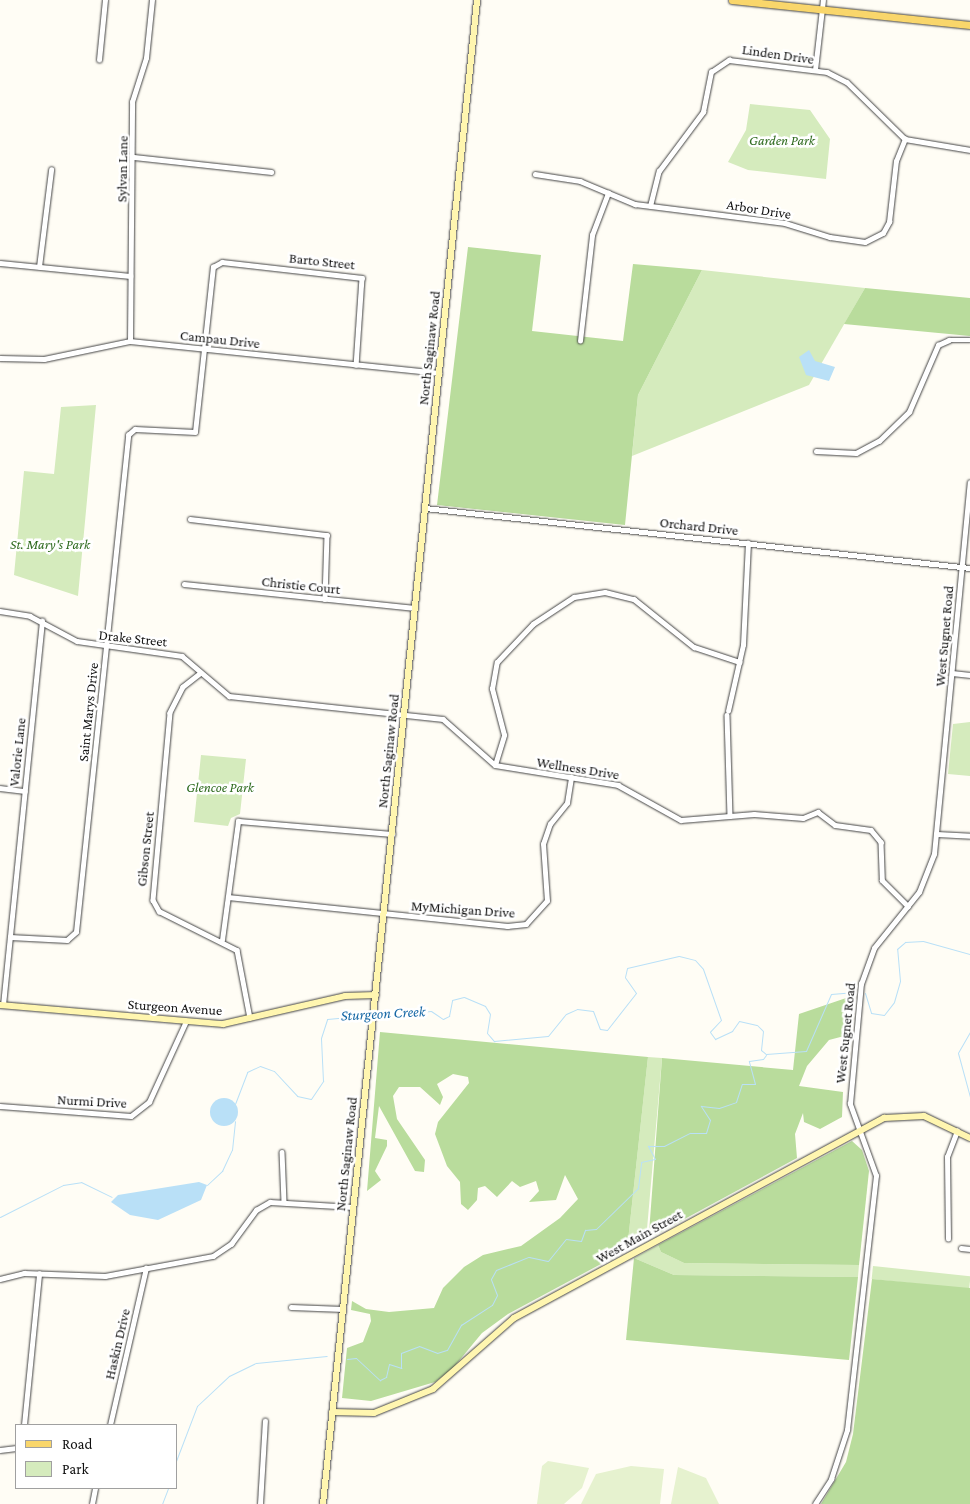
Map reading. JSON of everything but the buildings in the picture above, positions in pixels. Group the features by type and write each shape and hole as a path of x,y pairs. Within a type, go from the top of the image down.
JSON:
{"main road":[{"name":"North Saginaw Road","path":"323,1504 477,0"},
{"path":"732,0 970,25"},
{"name":"Sturgeon Avenue","path":"2,1005 223,1024 345,996 376,995"},
{"name":"West Main Street","path":"332,1412 374,1412 433,1389 514,1318 884,1118 907,1114 933,1118 970,1138"}],"street":[{"path":"99,60 105,0"},
{"name":"Sylvan Lane","path":"130,341 134,158 132,102 146,58 152,0"},
{"path":"815,70 823,0"},
{"name":"Linden Drive","path":"650,206 659,171 703,112 707,84 717,66 742,60 815,70 847,82 905,139"},
{"path":"905,139 970,150"},
{"name":"Arbor Drive","path":"535,174 567,177 608,193 650,206 785,222 830,238 873,240 889,222 896,160 905,139"},
{"path":"134,158 270,172"},
{"path":"39,267 51,170"},
{"path":"580,341 592,234 608,193"},
{"name":"Barto Street","path":"205,349 213,267 222,262 362,278 356,365"},
{"path":"0,263 130,276"},
{"path":"816,451 856,453 879,441 910,412 938,345 949,340 970,340"},
{"name":"Campau Drive","path":"0,358 44,359 130,341 439,373"},
{"name":"Saint Marys Drive","path":"10,937 67,940 76,932 127,441 135,429 195,432 205,349"},
{"name":"West Sugnet Road","path":"815,1504 838,1461 850,1407 876,1176 850,1104 861,984 874,948 908,906 927,878 937,834 970,483"},
{"name":"Orchard Drive","path":"425,508 970,568"},
{"path":"190,519 327,535 324,599"},
{"path":"730,816 727,713 740,662 748,602 748,543"},
{"name":"Christie Court","path":"184,584 415,608"},
{"path":"404,714 450,722 494,765 504,735 492,689 497,662 540,617 574,597 606,592 634,599 694,647 740,662"},
{"name":"Drake Street","path":"0,611 42,621 77,641 182,656 229,696 404,714"},
{"name":"Valorie Lane","path":"2,1005 42,621"},
{"name":"Gibson Street","path":"201,673 183,687 170,713 152,893 159,911 222,940 240,955 250,1018"},
{"path":"952,673 970,675"},
{"name":"Wellness Drive","path":"494,765 625,788 681,820 730,816 803,818 818,812 835,825 878,833 882,880 908,906"},
{"name":"MyMichigan Drive","path":"228,897 507,926 534,919 549,894 542,856 544,838 567,803 571,777"},
{"path":"0,788 25,791"},
{"path":"222,940 238,821 392,834"},
{"path":"937,834 970,836"},
{"name":"Nurmi Drive","path":"0,1106 131,1116 149,1102 186,1021"},
{"path":"948,1239 947,1156 957,1131"},
{"path":"282,1152 284,1202"},
{"path":"0,1279 39,1274 104,1276 213,1256 231,1244 265,1203 284,1202 353,1207"},
{"path":"961,1248 970,1249"},
{"name":"Haskin Drive","path":"110,1424 146,1268"},
{"path":"24,1424 39,1274"},
{"path":"291,1307 343,1309"},
{"path":"260,1504 268,1432 265,1420"},
{"path":"0,1450 15,1448"},
{"path":"92,1504 96,1489"}],"green space":[{"name":"Garden Park","path":"750,104 810,110 830,139 826,179 748,170 728,162 746,130"},
{"path":"468,247 541,255 532,331 623,341 633,264 702,270 638,395 625,525 437,505"},
{"path":"702,270 865,288 809,385 632,456 638,395"},
{"path":"865,288 970,298 970,336 844,324"},
{"name":"St. Mary's Park","path":"96,405 78,596 14,575 24,471 54,474 61,407"},
{"path":"970,722 970,776 948,774 953,724"},
{"name":"Glencoe Park","path":"201,755 246,759 240,814 231,818 228,826 194,822"},
{"path":"855,995 848,1035 829,1040 807,1066 799,1086 843,1092 842,1117 820,1129 804,1122 803,1113 795,1134 797,1158 655,1235 649,1233 662,1058 793,1070 799,1014"},
{"path":"380,1032 648,1057 627,1250 508,1314 482,1333 453,1368 435,1382 371,1401 342,1398 347,1348 363,1342 371,1321 370,1314 351,1310 352,1301 366,1309 389,1312 434,1308 443,1288 464,1267 483,1255 521,1246 560,1218 578,1199 565,1175 556,1200 529,1202 539,1191 536,1181 520,1187 512,1181 497,1197 485,1186 478,1188 477,1200 468,1210 461,1204 460,1182 447,1166 435,1134 438,1122 469,1083 468,1077 453,1074 437,1084 443,1097 440,1105 420,1087 399,1087 393,1096 397,1119 425,1160 424,1172 415,1171 379,1106 375,1138 387,1140 387,1146 375,1171 381,1180 367,1191"},
{"path":"648,1057 662,1058 647,1229 655,1235 627,1250"},
{"path":"852,1141 862,1150 869,1171 859,1265 684,1263 661,1252 658,1245"},
{"path":"658,1245 661,1252 684,1263 859,1265 858,1277 674,1275 634,1258"},
{"path":"634,1258 674,1275 858,1277 849,1360 626,1340"},
{"path":"873,1266 970,1276 969,1289 872,1279"},
{"path":"872,1279 970,1288 970,1504 821,1504 846,1462 853,1434"},
{"path":"548,1461 589,1468 582,1488 564,1504 537,1504 542,1466"},
{"path":"631,1466 664,1469 660,1504 581,1504 596,1474"},
{"path":"678,1467 706,1478 719,1504 671,1504"}],"water":[{"path":"809,350 815,361 835,367 829,381 806,375 799,357"},
{"path":"224,1098 234,1102 238,1112 234,1122 224,1126 214,1122 210,1112 214,1102"},
{"path":"199,1182 207,1185 201,1200 158,1220 130,1215 111,1202 118,1195"}],"waterway":[{"name":"Sturgeon Creek","path":"865,993 871,1013 884,1015 894,1002 900,981 897,949 905,942 923,941 970,954"},
{"name":"Sturgeon Creek","path":"375,1016 431,1011 443,1019 449,1016 452,1000 464,997 485,1006 490,1014 487,1033 494,1041 548,1036 566,1014 577,1009 593,1011 600,1029 607,1030 636,993 625,977 627,968 679,956 695,960 703,969 721,1020 710,1032 715,1039 732,1031 739,1021 757,1025 763,1031 761,1050 766,1054 806,1051 831,994 852,992"},
{"name":"Sturgeon Creek","path":"235,1104 247,1072 260,1066 274,1071 297,1096 311,1099 323,1081 321,1038 327,1019 371,1015"},
{"name":"Sturgeon Creek","path":"970,1032 958,1053 970,1097"},
{"path":"347,1359 356,1358 380,1380 386,1377 389,1364 401,1368 401,1353 419,1346 437,1353 447,1350 461,1325 492,1305 497,1295 491,1279 496,1270 529,1257 548,1261 566,1239 581,1241 585,1230 596,1229 638,1188 641,1162 655,1159 648,1146 664,1146 690,1133 706,1133 710,1120 701,1106 719,1108 736,1102 742,1084 755,1084 749,1061 763,1059 766,1055"},
{"name":"Sturgeon Creek","path":"207,1185 222,1171 232,1150 235,1121"},
{"name":"Sturgeon Creek","path":"0,1217 63,1185 81,1182 112,1197"},
{"path":"178,1456 197,1406 229,1376 256,1363 327,1356"},
{"path":"162,1504 168,1489"}]}
